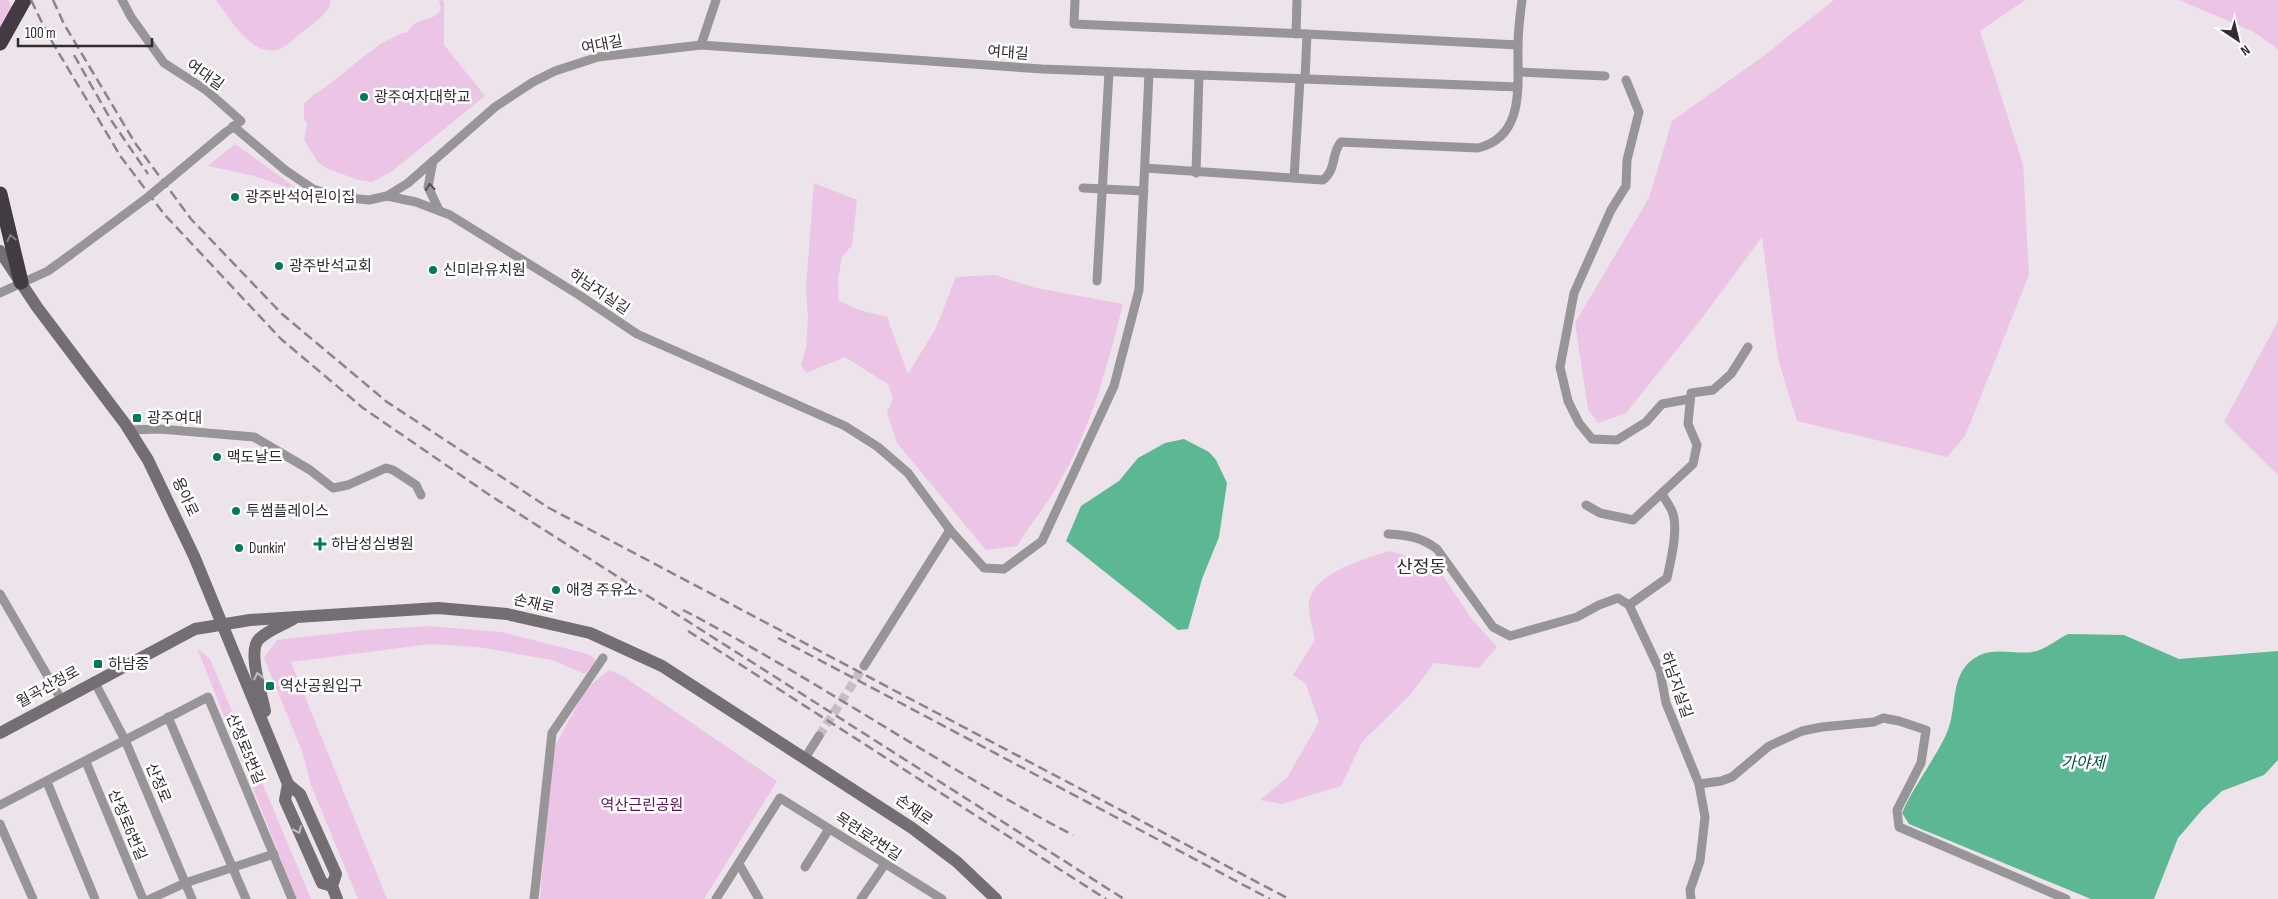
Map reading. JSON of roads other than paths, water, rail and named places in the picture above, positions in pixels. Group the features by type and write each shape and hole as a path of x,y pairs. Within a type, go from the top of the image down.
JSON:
{"highway":[{"path":"0,43 24,0"},
{"path":"0,194 21,282"}],"main road":[{"name":"용아로","path":"0,251 129,430 148,460 169,500 288,784 300,794 336,874 332,886 338,899"},
{"name":"손재로","path":"222,624 438,608 507,614 590,634 662,666 805,758 912,828 971,874 996,899"},
{"path":"271,741 254,660 254,647 259,639 295,618"},
{"name":"월곡산정로","path":"0,732 195,629 222,624"}],"street":[{"name":"여대길","path":"122,0 131,17 164,63 206,90 233,126 285,170 313,189 327,194 369,200 387,196 408,183 495,108 533,82 555,72 598,58 701,45 1042,69 1518,87"},
{"path":"701,45 716,0"},
{"path":"1075,0 1074,24 1518,45"},
{"path":"1296,34 1297,0"},
{"path":"1145,168 1184,169 1196,173 1324,180 1330,174 1336,147 1341,142 1478,148 1488,146 1509,127 1517,106 1518,45 1522,0"},
{"path":"1294,178 1308,34"},
{"path":"1097,281 1109,72"},
{"path":"1518,72 1604,76"},
{"name":"하남지실길","path":"387,196 416,202 450,215 579,295 637,334 845,426 878,447 908,473 950,530 984,568 1004,569 1042,541 1114,386 1139,290 1149,73"},
{"path":"1196,173 1199,75"},
{"path":"1626,80 1639,112 1627,160 1626,186 1611,210 1574,293 1560,367 1568,401 1580,424 1592,439 1617,440 1646,422 1662,404 1689,398"},
{"path":"0,293 48,271 148,197 233,126"},
{"path":"433,161 428,187 439,210"},
{"path":"1083,188 1144,191"},
{"path":"1586,505 1600,513 1633,520 1693,464 1697,445 1688,424 1689,398 1691,393 1713,390 1731,374 1748,347"},
{"path":"129,430 160,429 249,436 310,470 333,488 348,486 386,468 393,470 416,485 420,495"},
{"path":"1388,534 1410,535 1427,541 1437,548 1493,627 1510,636 1577,617 1599,605 1618,598 1629,605 1668,578 1673,546 1673,524 1672,512 1662,494"},
{"path":"864,666 950,530"},
{"path":"0,594 61,699"},
{"name":"하남지실길","path":"1629,605 1660,671 1666,702 1699,784 1705,817 1700,861 1690,890 1691,899"},
{"path":"534,899 552,733 603,658"},
{"name":"산정로","path":"94,681 125,740 192,899"},
{"name":"산정로5번길","path":"125,740 168,716 208,697 274,854"},
{"path":"168,716 246,899"},
{"path":"1699,784 1721,782 1732,777 1769,746 1802,731 1874,722 1883,718 1900,721 1926,730 1921,763 1897,810 1899,827 2066,899"},
{"path":"805,758 819,736"},
{"path":"0,805 86,762 125,740"},
{"name":"산정로6번길","path":"86,762 143,899"},
{"path":"47,782 95,899"},
{"name":"목련로2번길","path":"739,864 780,798 938,898"},
{"path":"0,824 33,899"},
{"path":"805,867 829,829"},
{"path":"150,899 185,883 274,854 292,899"},
{"path":"719,897 739,864 759,899"},
{"path":"861,899 885,864"}],"water":[{"path":"1184,439 1209,452 1216,460 1227,483 1219,537 1202,579 1188,629 1178,630 1066,541 1081,506 1119,481 1138,458 1165,443"},
{"name":"가야제","path":"2068,634 2124,635 2179,659 2278,651 2278,760 2264,775 2222,791 2202,810 2178,838 2154,899 2091,899 1909,824 1902,813 1945,737 1952,715 1958,681 1962,671 1969,662 1987,653 2037,651"}],"tunnel":[{"path":"819,736 864,666"}],"railway":[{"path":"31,0 48,35 121,157 164,214 281,339 363,408 491,496 1124,899"},
{"path":"53,0 64,24 135,143 191,219 282,314 387,402 549,508 1289,899"},
{"path":"74,55 111,120 148,174"},
{"path":"683,610 781,665 974,780 1073,835"},
{"path":"688,631 1106,899"},
{"path":"778,638 1270,899"}],"place":[{"name":"광주여자대학교","path":"364,97"},
{"name":"광주반석어린이집","path":"235,197"},
{"name":"광주반석교회","path":"279,266"},
{"name":"신미라유치원","path":"433,270"},
{"name":"광주여대","path":"137,418"},
{"name":"맥도날드","path":"217,457"},
{"name":"투썸플레이스","path":"236,511"},
{"name":"하남성심병원","path":"320,544"},
{"name":"Dunkin'","path":"239,548"},
{"name":"애경 주유소","path":"556,590"},
{"name":"하남중","path":"98,664"},
{"name":"역산공원입구","path":"270,686"}],"district":[{"name":"산정동","path":"1421,567"}],"park label":[{"name":"역산근린공원","path":"642,805"}]}
